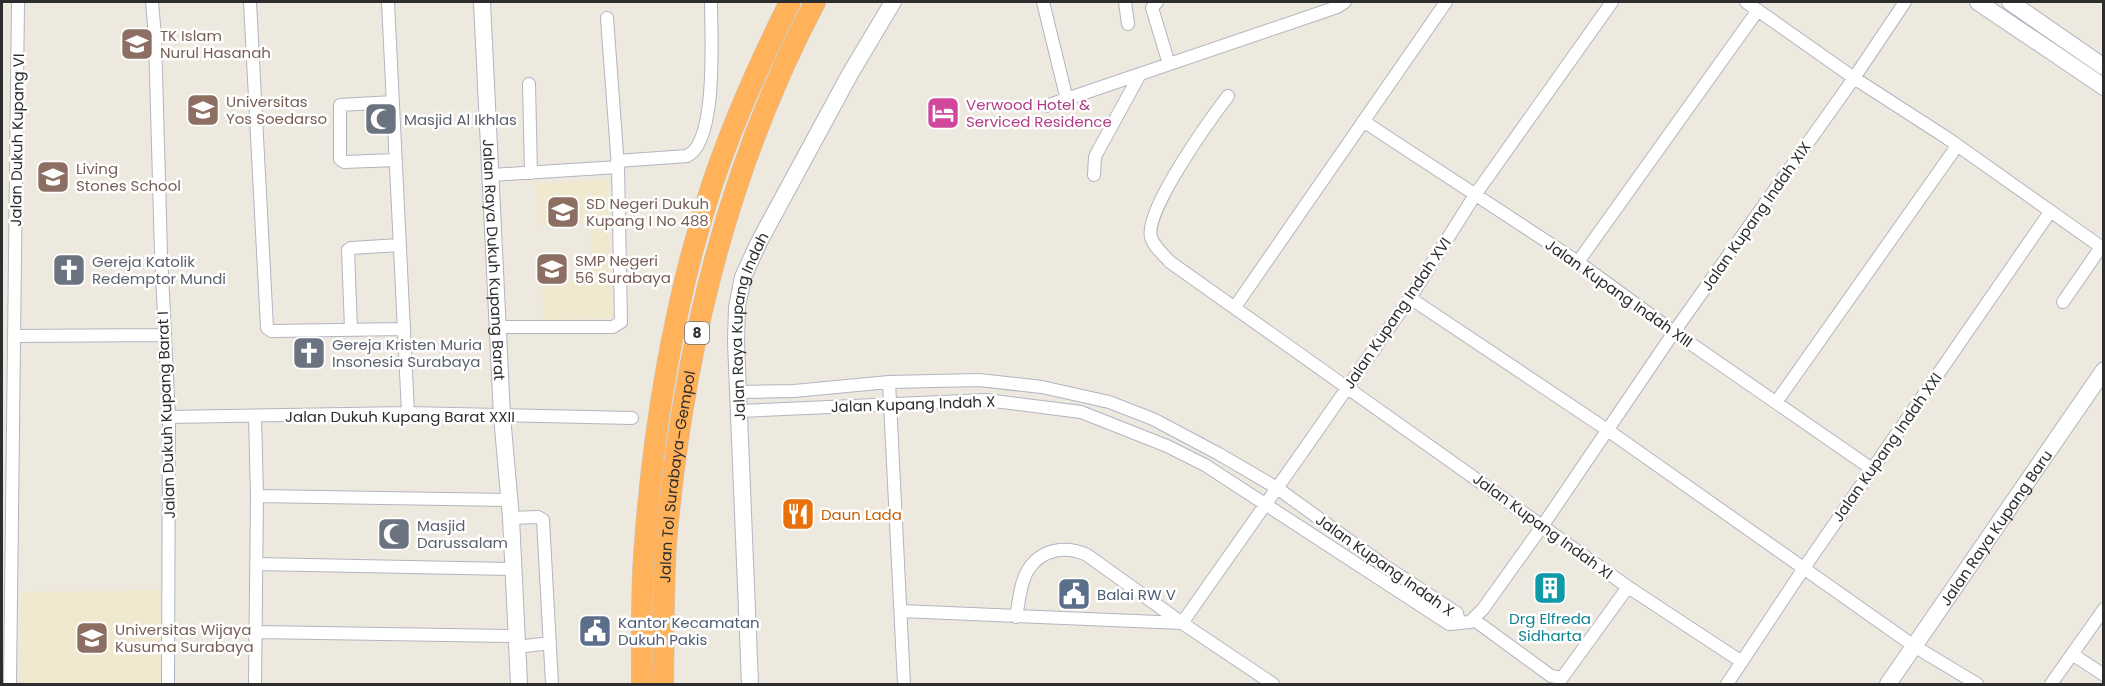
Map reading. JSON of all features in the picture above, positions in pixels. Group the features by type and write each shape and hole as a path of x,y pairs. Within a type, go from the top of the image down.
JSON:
{"highway":[{"name":"Jalan Tol Surabaya–Gempol","path":"642,684 643,560 648,506 660,408 676,327 696,240 714,180 766,51 790,2"},
{"name":"Jalan Tol Surabaya–Gempol","path":"663,684 667,534 676,453 700,317 744,164 799,32 815,2"}],"street":[{"name":"Jalan Dukuh Kupang VI","path":"10,684 6,602 7,383 14,336 18,2"},
{"name":"Jalan Dukuh Kupang Barat I","path":"152,2 169,417 168,684"},
{"path":"250,2 266,325 272,331 404,329"},
{"path":"388,2 408,413"},
{"name":"Jalan Raya Dukuh Kupang Barat","path":"482,2 502,416 511,518 519,684"},
{"path":"491,175 617,164 687,156 692,153 705,132 710,87 711,2"},
{"name":"Jalan Raya Kupang Indah","path":"750,684 736,342 743,277 759,242 850,74 893,2"},
{"path":"1042,2 1067,100"},
{"path":"1125,2 1128,24"},
{"path":"1046,106 1139,76 1337,7 1345,2"},
{"path":"1235,307 1446,2"},
{"name":"Jalan Kupang Indah XVI","path":"1182,623 1410,297 1476,195 1612,2"},
{"path":"1746,2 2102,248 2063,302"},
{"name":"Jalan Kupang Indah XIX","path":"1473,619 1543,525 1606,429 1854,78 1905,2"},
{"path":"1978,2 2103,87"},
{"path":"2010,2 2103,67"},
{"path":"1150,4 1169,64"},
{"path":"1578,262 1758,10"},
{"path":"498,327 613,327 621,322 617,164 607,18"},
{"path":"1094,175 1095,157 1139,76"},
{"path":"529,84 531,172"},
{"name":"Jalan Kupang Indah XI","path":"1228,96 1165,191 1155,213 1151,240 1174,265 1628,587 1742,662"},
{"path":"393,102 340,105 340,159 344,162 396,160"},
{"name":"Jalan Kupang Indah XIII","path":"1364,121 1578,262 1674,332 1777,401 1872,469"},
{"path":"1777,401 1957,146"},
{"name":"Jalan Kupang Indah XXI","path":"1728,684 1804,568 2050,212"},
{"path":"351,329 348,250 400,245"},
{"path":"1410,297 1606,429 1914,646 1977,684"},
{"path":"14,336 164,335"},
{"name":"Jalan Raya Kupang Baru","path":"1888,684 2103,370"},
{"name":"Jalan Kupang Indah X","path":"739,392 794,391 889,382 979,380 1041,387 1096,398 1153,419 1277,488 1382,564 1457,613 1459,623 1449,624 1206,465 1167,446 1089,415 1050,407 987,400 740,411"},
{"path":"889,382 904,684"},
{"path":"1089,415 1096,398"},
{"name":"Jalan Dukuh Kupang Barat XXII","path":"169,417 408,413 632,418"},
{"path":"255,416 257,496 255,684"},
{"path":"257,496 509,500"},
{"path":"511,518 538,517 543,520 552,684"},
{"path":"1325,542 1335,529"},
{"path":"1016,617 1027,571 1038,558 1050,551 1068,549 1087,555 1273,684"},
{"path":"257,564 512,569"},
{"path":"1375,576 1382,564"},
{"path":"1459,623 1473,619 1551,676 1562,678 1628,587"},
{"path":"2051,684 2103,609"},
{"path":"901,611 1182,623"},
{"path":"256,633 550,643"},
{"path":"2072,654 2103,675"}],"shaded area":[{"name":"SD Negeri Dukuh Kupang I No 488","path":"608,180 609,199 588,200 589,224 538,226 536,183"},
{"name":"SMP Negeri 56 Surabaya","path":"608,200 614,317 544,321 540,261 563,260 564,279 593,278 589,201"},
{"name":"Universitas Wijaya Kusuma Surabaya","path":"165,590 163,684 18,684 22,592"}],"place":[{"name":"TK Islam Nurul Hasanah","path":"137,44"},
{"name":"Universitas Yos Soedarso","path":"203,110"},
{"name":"Verwood Hotel & Serviced Residence","path":"943,113"},
{"name":"Masjid Al Ikhlas","path":"381,119"},
{"name":"Living Stones School","path":"53,177"},
{"name":"SD Negeri Dukuh Kupang I No 488","path":"563,212"},
{"name":"SMP Negeri 56 Surabaya","path":"552,269"},
{"name":"Gereja Katolik Redemptor Mundi","path":"69,270"},
{"name":"Gereja Kristen Muria Insonesia Surabaya","path":"309,353"},
{"name":"Daun Lada","path":"798,514"},
{"name":"Masjid Darussalam","path":"394,534"},
{"name":"Drg Elfreda Sidharta","path":"1550,588"},
{"name":"Balai RW V","path":"1074,594"},
{"name":"Kantor Kecamatan Dukuh Pakis","path":"595,631"},
{"name":"Universitas Wijaya Kusuma Surabaya","path":"92,638"}]}
